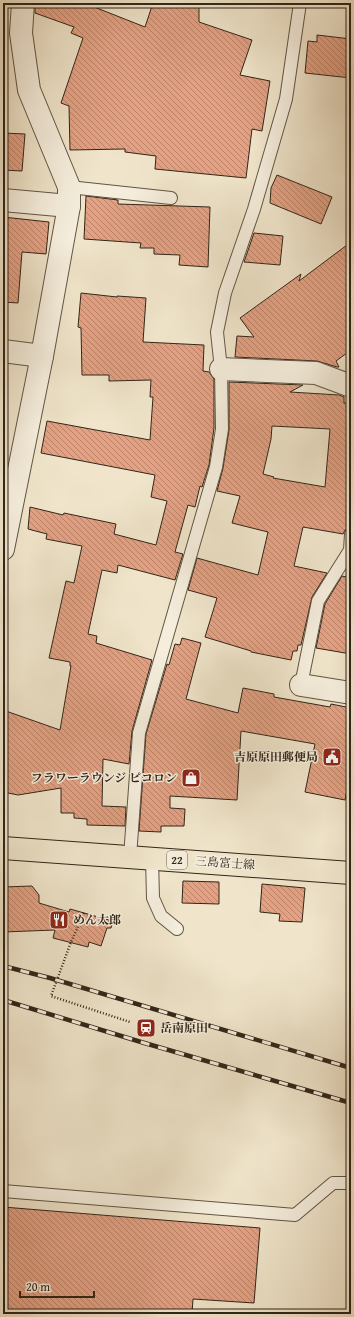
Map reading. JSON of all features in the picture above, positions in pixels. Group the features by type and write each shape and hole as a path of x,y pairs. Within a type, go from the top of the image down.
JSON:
{"main road":[{"name":"三島富士線","path":"3,848 351,872"}],"street":[{"path":"3,550 42,356 69,196 28,90 21,33 23,3"},
{"path":"3,200 69,196"},
{"path":"3,351 42,356"},
{"path":"221,369 316,373 351,386"},
{"path":"301,685 351,693"}],"lane":[{"path":"130,857 139,733 216,467 222,429 221,369 217,332 225,293 254,209 286,99 300,3"},
{"path":"69,196 171,198"},
{"path":"301,685 318,601 350,550 351,534"},
{"path":"152,858 153,898 161,916 177,929"},
{"path":"3,1190 295,1215 333,1183 351,1183"}],"path":[{"path":"84,913 71,942 51,996 130,1022"}],"building":[{"path":"35,3 84,3 145,27 153,3 199,3 199,22 252,40 240,75 270,81 262,131 252,129 246,178 155,169 156,156 125,152 125,149 70,150 69,106 61,103 83,38 71,33 74,27 35,13"},
{"path":"317,35 351,39 351,78 305,73 308,41 317,42"},
{"path":"3,133 25,134 22,171 3,170"},
{"path":"277,175 332,197 321,224 270,203 271,188"},
{"path":"86,196 118,200 118,204 210,207 208,267 179,265 180,255 154,254 154,248 140,248 141,243 84,239"},
{"path":"3,217 49,222 46,254 22,252 18,303 3,302"},
{"path":"254,233 283,236 280,265 244,262"},
{"path":"351,242 351,350 336,361 339,367 317,361 235,357 237,336 254,337 240,318 301,274 299,281"},
{"path":"81,293 117,297 146,298 143,342 204,345 203,371 209,372 214,379 214,428 209,465 202,487 200,486 195,507 188,505 175,552 183,554 175,580 118,565 117,573 102,570 88,634 97,636 96,643 152,660 132,731 129,764 103,759 102,806 126,807 125,826 87,825 87,819 74,818 74,813 61,813 61,788 18,795 3,792 3,710 60,730 71,666 70,662 49,658 66,581 74,583 82,546 46,539 47,534 28,529 30,507 63,515 64,513 116,524 114,534 156,545 167,501 151,497 155,475 41,453 47,421 150,440 153,397 150,397 151,380 109,381 109,375 82,375 81,328 78,327"},
{"path":"229,382 303,385 290,392 339,395 344,397 344,403 351,403 351,527 345,530 343,534 303,527 294,566 327,573 312,597 301,645 298,645 297,651 293,651 291,660 251,652 205,637 217,598 188,590 197,558 258,575 268,532 232,523 240,496 217,491 223,468 229,430","holes":["272,426 330,429 325,487 273,478 274,477 263,474 271,439"]},
{"path":"342,576 351,578 351,654 316,648 325,604"},
{"path":"182,638 201,643 186,699 238,713 243,688 274,694 274,697 330,707 331,704 351,708 351,770 345,800 305,792 315,744 241,731 237,800 170,796 170,808 185,809 184,826 161,826 161,832 139,831 146,734 167,664 169,665 175,644 180,645"},
{"path":"183,881 219,882 219,904 182,903"},
{"path":"262,884 305,888 302,922 279,921 280,914 260,912"},
{"path":"32,886 39,895 39,903 69,912 70,909 109,920 108,923 112,924 111,928 107,928 101,946 89,942 88,947 53,938 55,930 3,932 3,887"},
{"path":"3,1207 260,1228 254,1303 193,1299 192,1314 3,1314"}],"railway":[{"path":"3,966 50,978 351,1068"},
{"path":"3,1000 351,1103"}],"place":[{"name":"吉原原田郵便局","path":"332,757"},
{"name":"フラワーラウンジ ピコロン","path":"191,778"},
{"name":"めん太郎","path":"59,920"},
{"name":"岳南原田","path":"146,1028"}]}
